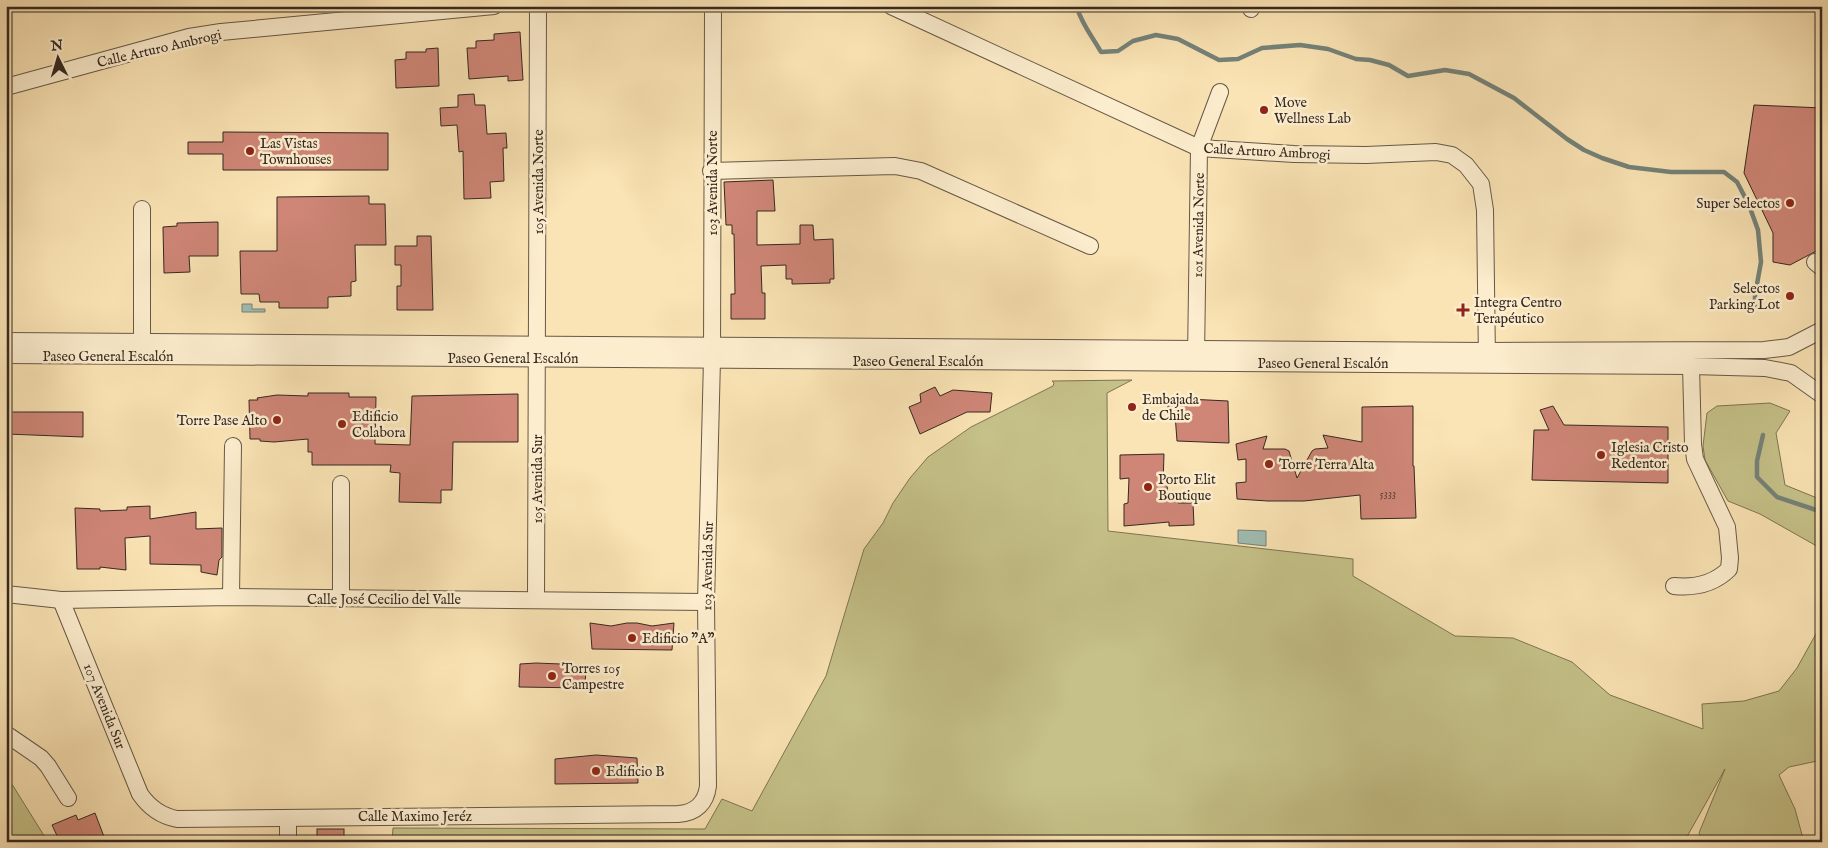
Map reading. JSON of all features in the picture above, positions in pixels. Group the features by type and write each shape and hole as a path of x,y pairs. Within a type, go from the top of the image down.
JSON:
{"street":[{"name":"Calle Arturo Ambrogi","path":"6,87 189,37 221,32 494,6"},
{"name":"105 Avenida Norte","path":"537,352 538,6"},
{"name":"103 Avenida Norte","path":"712,353 713,6"},
{"name":"Calle Arturo Ambrogi","path":"891,6 1199,148 1294,154 1366,155 1436,152 1452,155 1466,165 1481,184 1486,210 1487,357"},
{"name":"101 Avenida Norte","path":"1196,355 1199,148 1220,92"},
{"path":"712,171 907,167 936,177 1090,246"},
{"path":"142,209 142,349"},
{"name":"Paseo General Escalón","path":"6,342 142,349 1487,357 1764,350 1789,347 1822,330"},
{"name":"Paseo General Escalón","path":"6,355 142,349"},
{"name":"105 Avenida Sur","path":"536,599 537,352"},
{"name":"103 Avenida Sur","path":"678,814 688,813 698,808 706,797 708,786 706,602 712,353"},
{"name":"Paseo General Escalón","path":"1487,357 1765,368 1791,373 1822,395"},
{"path":"1674,586 1689,588 1716,581 1729,570 1730,558 1727,527 1695,459 1693,444 1692,366"},
{"path":"231,597 233,446"},
{"path":"340,599 341,484"},
{"name":"Calle José Cecilio del Valle","path":"6,594 61,600 231,597 706,602"},
{"name":"107 Avenida Sur","path":"61,600 140,794 154,809"},
{"path":"6,734 41,758 68,798"},
{"name":"Calle Maximo Jeréz","path":"154,809 177,819 678,814"},
{"path":"288,818 288,842"}],"shaded area":[{"path":"1132,380 1107,393 1108,531 1353,559 1353,576 1455,636 1513,638 1572,662 1610,695 1703,729 1702,704 1744,701 1779,691 1797,668 1822,623 1822,760 1789,767 1779,775 1795,809 1804,842 1704,842 1699,833 1725,769 1684,842 392,842 393,828 705,829 722,799 752,811 826,676 864,549 883,523 893,503 910,478 928,457 971,427 1053,386 1054,383 1052,381"},
{"path":"1770,403 1790,411 1776,433 1785,485 1822,500 1822,549 1760,514 1728,501 1705,460 1703,446 1707,413 1717,406"},
{"path":"6,778 10,781 48,842 6,842"}],"water":[{"path":"242,304 252,304 252,309 265,309 265,312 242,312"},
{"path":"1238,530 1266,531 1266,546 1238,543"}],"building":[{"path":"520,32 523,80 508,81 508,76 469,79 467,48 476,48 476,41 494,40 494,34"},
{"path":"438,48 439,86 396,88 395,60 406,59 406,52 426,52 426,49"},
{"path":"474,94 475,105 485,105 487,134 506,133 507,148 503,148 504,181 490,182 491,198 464,199 463,151 459,152 457,125 441,126 440,108 458,107 458,95"},
{"name":"Super Selectos","path":"1754,105 1822,108 1822,248 1790,265 1773,262 1773,233 1744,173"},
{"path":"223,132 388,133 388,170 223,170 223,154 188,154 188,142 223,142"},
{"path":"773,180 775,211 757,211 757,245 800,244 800,225 813,225 814,240 833,239 834,279 830,279 830,283 792,284 792,279 786,279 786,265 761,266 762,293 765,293 765,319 731,319 731,294 735,294 734,234 732,234 732,225 726,225 724,182"},
{"path":"369,196 369,204 385,204 386,245 355,245 356,281 351,282 351,296 328,297 328,308 279,308 279,302 260,302 259,294 241,294 240,251 277,251 277,197"},
{"path":"218,222 218,256 189,256 190,272 164,273 163,227 177,226 177,223"},
{"path":"417,236 431,236 433,310 397,310 397,286 401,286 401,265 395,265 395,246 417,246"},
{"path":"935,387 940,396 953,390 992,393 990,412 967,412 920,434 909,407 921,402 920,394"},
{"path":"308,393 349,393 349,397 376,397 375,444 410,445 412,396 518,394 518,442 453,442 452,490 441,490 441,503 399,502 400,473 390,472 391,465 312,465 312,452 308,452 308,439 274,442 250,439 249,400 258,400 257,398 277,395 308,396"},
{"path":"1168,398 1228,401 1229,443 1177,441 1175,414 1168,414"},
{"path":"1413,406 1413,466 1416,518 1361,519 1360,495 1304,501 1237,499 1236,483 1246,482 1246,459 1238,460 1236,444 1267,436 1263,449 1285,449 1289,451 1297,478 1312,451 1328,448 1323,435 1362,442 1362,407"},
{"name":"Iglesia Cristo Redentor","path":"1553,406 1564,425 1668,427 1668,483 1532,480 1534,430 1549,430 1540,410"},
{"path":"6,412 83,412 83,437 6,434"},
{"name":"Porto Elit Boutique","path":"1164,454 1163,484 1167,484 1168,500 1177,500 1178,503 1193,503 1194,525 1169,526 1169,522 1124,526 1124,504 1128,503 1129,478 1120,479 1120,455"},
{"path":"150,506 150,519 196,512 196,529 222,528 222,557 219,560 217,575 201,572 201,565 150,564 150,536 125,538 126,570 100,567 100,569 77,569 75,508 100,509 100,511 127,510 127,507"},
{"name":"Edificio \"A\"","path":"590,623 611,626 637,623 652,626 674,623 672,650 592,649"},
{"name":"Torres 105 Campestre","path":"520,664 586,665 585,688 519,687"},
{"name":"Edificio B","path":"596,755 637,758 638,783 555,784 555,759"},
{"path":"95,813 106,842 60,842 52,825 76,815 78,820"},
{"path":"317,829 344,829 344,842 317,842"}],"waterway":[{"path":"1065,6 1077,8 1085,26 1101,52 1118,51 1133,41 1156,35 1178,39 1219,60 1238,59 1262,48 1300,45 1328,49 1356,59 1370,60 1389,65 1408,76 1445,70 1469,74 1514,98 1567,139 1584,150 1602,158 1629,167 1671,172 1724,172 1737,182 1749,205 1758,230 1761,262 1755,295 1755,307"},
{"path":"1763,435 1757,461 1757,477 1777,497 1822,512"}],"place":[{"name":"Move Wellness Lab","path":"1264,110"},
{"name":"Las Vistas Townhouses","path":"250,151"},
{"name":"Super Selectos","path":"1790,203"},
{"name":"Selectos Parking Lot","path":"1790,296"},
{"name":"Integra Centro Terapéutico","path":"1463,310"},
{"name":"Embajada de Chile","path":"1132,407"},
{"name":"Torre Pase Alto","path":"277,420"},
{"name":"Edificio Colabora","path":"342,424"},
{"name":"Iglesia Cristo Redentor","path":"1601,455"},
{"name":"Torre Terra Alta","path":"1269,464"},
{"name":"Porto Elit Boutique","path":"1148,487"},
{"name":"Edificio \"A\"","path":"632,638"},
{"name":"Torres 105 Campestre","path":"552,676"},
{"name":"Edificio B","path":"596,771"}]}
